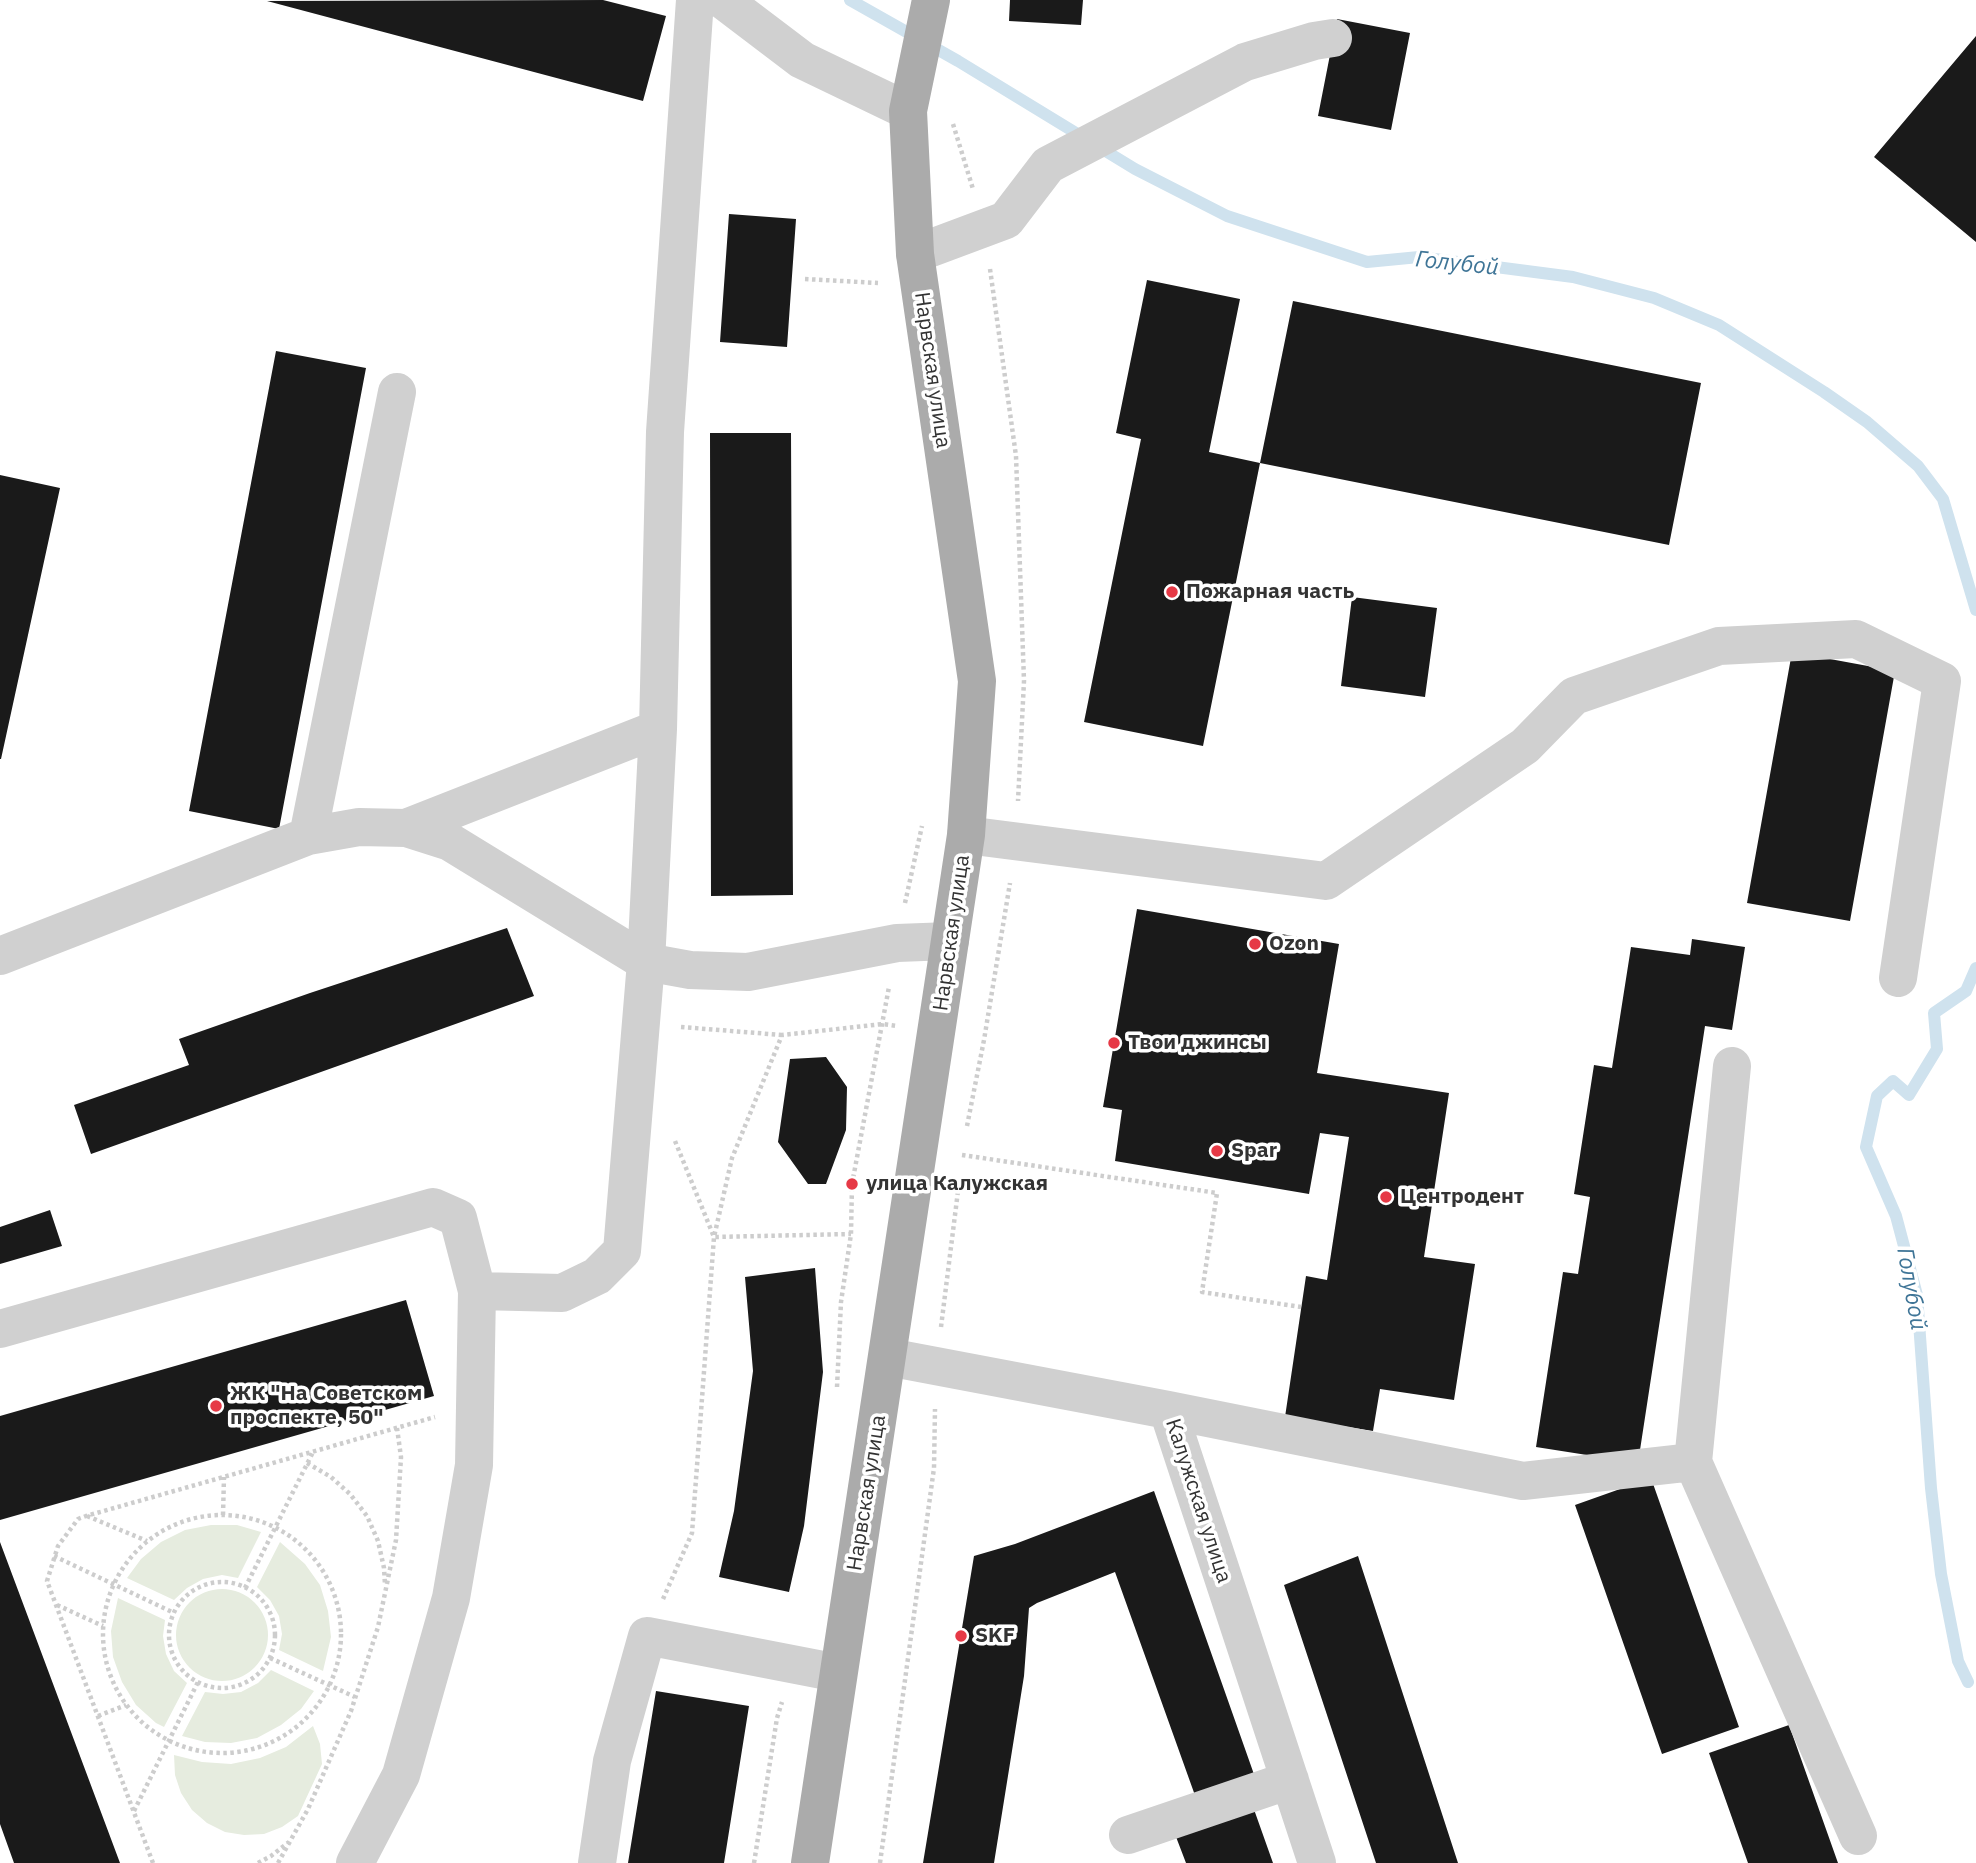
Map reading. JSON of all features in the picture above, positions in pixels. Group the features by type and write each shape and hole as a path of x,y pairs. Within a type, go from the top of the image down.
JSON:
{"main road":[{"name":"Нарвская улица","path":"810,1863 966,835 977,681 915,254 911,95 931,2"}],"street":[{"path":"477,1291 562,1293 597,1276 622,1251 646,962 658,729 665,432 695,0"},
{"path":"723,0 802,60 911,95"},
{"path":"915,254 1006,220 1048,165 1116,128 1245,62 1314,41 1333,38"},
{"path":"308,836 397,392"},
{"path":"966,835 1326,881 1525,746 1574,696 1719,646 1856,639 1942,681 1898,978"},
{"path":"406,828 658,729"},
{"path":"0,956 308,836 359,827 406,828 450,842 646,962 690,970 748,972 897,943 950,941"},
{"path":"1732,1066 1693,1462 1858,1836"},
{"path":"0,1329 433,1207 457,1218 477,1291 474,1465 451,1598 401,1775 355,1863"},
{"name":"Калужская улица","path":"888,1357 1168,1410 1317,1863"},
{"path":"1168,1410 1524,1481 1693,1462"},
{"path":"597,1863 612,1761 646,1636 838,1673"},
{"path":"1128,1835 1290,1780"}],"path":[{"path":"805,279 886,284"},
{"path":"674,1026 782,1035 883,1024"},
{"path":"646,1636 692,1533 714,1237 732,1157 782,1035"},
{"path":"962,1155 1217,1193 1202,1292 1301,1307"},
{"path":"714,1237 851,1234"},
{"path":"154,1862 47,1581 58,1546 78,1519 86,1516 437,1416"},
{"path":"278,1863 308,1809 355,1697 379,1626 396,1540 401,1457 397,1428"},
{"path":"246,1588 313,1451"},
{"path":"307,1463 331,1477 351,1494 367,1516 379,1541 385,1595"},
{"path":"223,1515 224,1477"},
{"path":"213,1514 240,1516 275,1528 290,1535 310,1553 326,1574 337,1600 342,1626 341,1653 321,1702 303,1723 282,1738 257,1749 230,1754 204,1753 154,1733 134,1715 118,1694 107,1669 102,1643 103,1616 113,1585 123,1567 147,1541 162,1530 187,1520 213,1514"},
{"path":"86,1516 147,1541"},
{"path":"54,1556 174,1614"},
{"path":"214,1582 233,1582 246,1588 264,1602 272,1618 275,1636 270,1658 262,1670 248,1681 230,1687 212,1687 198,1682 180,1668 172,1652 169,1634 174,1614 182,1600 197,1588 214,1582"},
{"path":"56,1605 103,1626"},
{"path":"270,1658 355,1697"},
{"path":"133,1812 198,1682"},
{"path":"98,1716 126,1704"},
{"path":"258,1863 292,1840"}],"shaded area":[{"path":"211,1525 237,1525 261,1532 238,1578 222,1575 203,1579 174,1600 127,1578 141,1559 161,1542 185,1530"},
{"path":"280,1542 305,1564 320,1585 328,1611 331,1637 323,1671 279,1650 282,1634 279,1616 270,1600 257,1587"},
{"path":"222,1589 240,1592 255,1602 265,1617 268,1635 265,1653 255,1668 240,1678 222,1681 204,1678 189,1668 179,1653 176,1635 179,1617 189,1602 204,1592"},
{"path":"118,1598 165,1620 163,1636 166,1654 174,1671 187,1683 164,1727 136,1705 122,1682 113,1657 111,1631"},
{"path":"271,1670 314,1691 301,1709 281,1725 257,1738 231,1743 205,1742 182,1736 205,1692 241,1692 258,1683"},
{"path":"313,1726 320,1744 322,1764 298,1816 282,1827 264,1834 225,1832 207,1823 192,1810 181,1793 175,1775 174,1755 202,1762 231,1764 260,1758 286,1747"}],"building":[{"path":"603,0 666,16 643,101 267,1"},
{"path":"1010,0 1083,0 1081,25 1009,21"},
{"path":"1337,19 1410,33 1391,130 1318,116"},
{"path":"1976,36 1976,242 1874,157"},
{"path":"729,214 796,219 787,347 720,342"},
{"name":"Пожарная часть","path":"1147,280 1240,299 1209,452 1260,463 1203,746 1084,722 1141,439 1116,433"},
{"path":"1293,301 1701,383 1669,545 1260,463"},
{"path":"276,351 366,368 279,829 189,811"},
{"path":"710,433 791,433 793,895 711,896"},
{"path":"0,475 60,488 1,759 0,759"},
{"path":"1352,597 1437,608 1425,697 1341,686"},
{"path":"1792,652 1895,671 1850,921 1747,903"},
{"path":"1137,909 1339,944 1317,1073 1449,1093 1424,1257 1475,1264 1454,1400 1380,1389 1373,1431 1285,1417 1306,1276 1327,1280 1349,1137 1320,1133 1309,1194 1115,1161 1122,1110 1103,1107"},
{"path":"507,928 534,996 91,1154 74,1105 189,1065 179,1039"},
{"path":"1692,939 1745,947 1732,1030 1705,1026 1638,1463 1536,1447 1563,1272 1578,1274 1590,1197 1574,1194 1594,1065 1612,1068 1631,947 1690,955"},
{"path":"826,1057 847,1087 846,1130 826,1184 808,1184 778,1142 790,1059"},
{"path":"50,1210 62,1246 0,1264 0,1227"},
{"path":"815,1268 823,1372 804,1526 789,1592 719,1577 734,1511 753,1371 745,1277"},
{"name":"ЖК \"На Советском проспекте, 50\"","path":"406,1300 434,1396 0,1520 0,1416"},
{"path":"1651,1478 1739,1727 1662,1754 1575,1505"},
{"path":"1154,1491 1256,1780 1197,1801 1115,1572 1029,1608 1024,1676 994,1863 923,1863 974,1556 1015,1544"},
{"path":"0,1542 120,1863 14,1863 0,1824"},
{"path":"1358,1556 1458,1863 1376,1863 1284,1585"},
{"path":"656,1691 749,1706 724,1863 628,1863"},
{"path":"1789,1725 1838,1863 1748,1863 1709,1753"},
{"path":"1251,1801 1273,1863 1186,1863 1173,1829"}],"waterway":[{"name":"Голубой","path":"850,0 958,61 1135,169 1227,216 1367,262 1419,257 1573,277 1654,298 1719,325 1867,422 1918,466 1943,499 1976,610"},
{"name":"Голубой","path":"1968,1682 1958,1661 1941,1574 1931,1488 1917,1295 1896,1216 1866,1147 1877,1096 1893,1081 1909,1095 1937,1049 1934,1013 1966,991 1976,968"}],"place":[{"name":"Пожарная часть","path":"1172,592"},
{"name":"Ozon","path":"1255,944"},
{"name":"Твои джинсы","path":"1114,1043"},
{"name":"Spar","path":"1217,1151"},
{"name":"улица Калужская","path":"852,1184"},
{"name":"Центродент","path":"1386,1197"},
{"name":"ЖК \"На Советском проспекте, 50\"","path":"216,1406"},
{"name":"SKF","path":"961,1636"}]}
